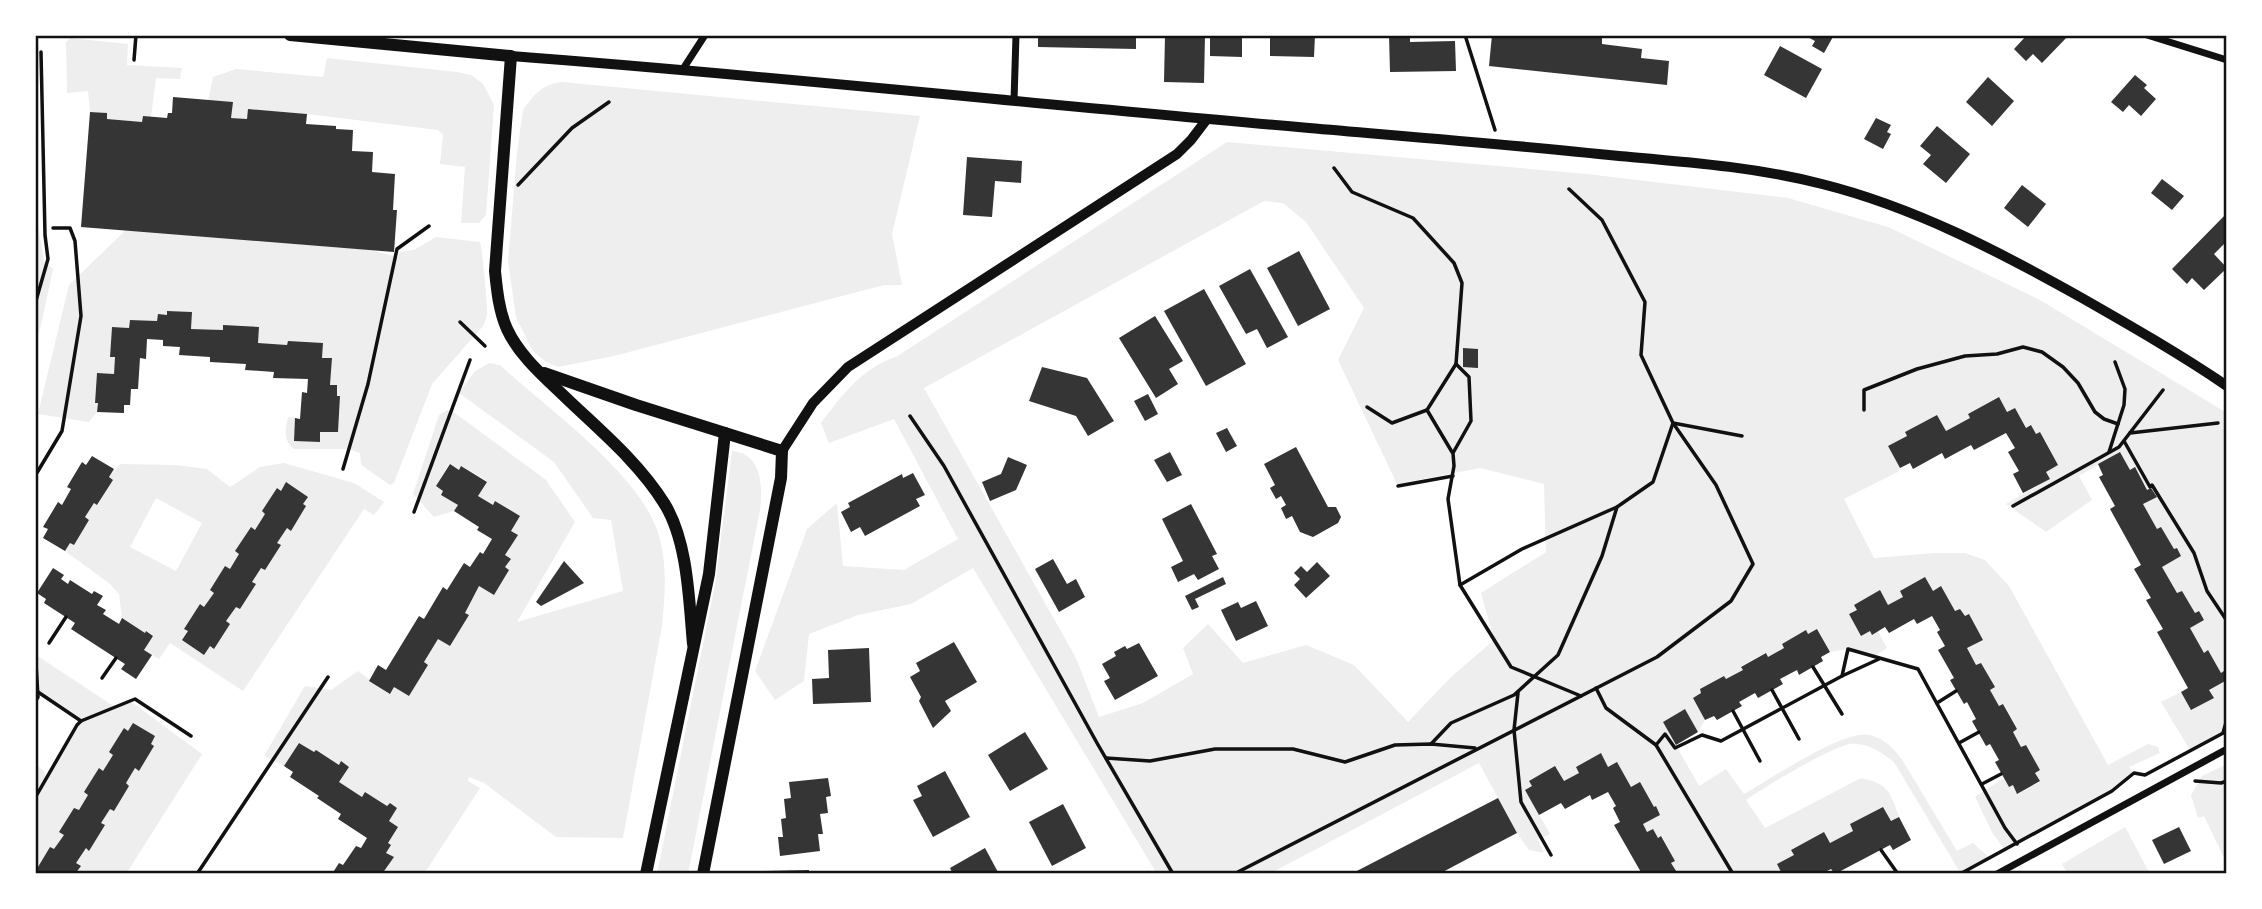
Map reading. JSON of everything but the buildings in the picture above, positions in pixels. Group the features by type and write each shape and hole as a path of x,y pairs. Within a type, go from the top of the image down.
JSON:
{"main road":[{"path":"290,35 511,56 495,271 499,302 508,329 537,370 630,459 665,504 678,538 688,585 693,644"},
{"path":"537,370 636,405 782,451 781,478 703,874"},
{"path":"646,874 709,574 724,433"}],"street":[{"path":"682,69 705,35"},
{"path":"1014,101 1016,35"},
{"path":"2147,35 2227,60"},
{"path":"511,56 1499,143 1732,168 1822,184 1901,209 2037,273 2132,326 2227,386"},
{"path":"782,451 813,403 848,367 1177,154 1207,119"},
{"path":"1997,874 2227,749"}],"path":[{"path":"134,60 136,35"},
{"path":"1465,35 1499,143"},
{"path":"35,304 48,259 45,235 41,52"},
{"path":"500,204 572,128 609,102"},
{"path":"1334,168 1352,192 1413,218 1454,263 1462,284 1456,364 1427,410 1392,424 1367,407"},
{"path":"1234,874 1657,657 1731,601 1753,564 1716,485 1673,423 1641,355 1645,302 1602,220 1569,189"},
{"path":"343,469 368,384 397,248 429,226"},
{"path":"35,476 62,431 81,316 75,241 70,228 52,228"},
{"path":"460,322 485,346"},
{"path":"1864,410 1864,390 1917,369 1965,356 1997,354 2023,347 2042,352 2063,367 2078,383 2095,412 2118,424"},
{"path":"414,512 470,360"},
{"path":"2109,452 2124,405 2125,389 2115,362"},
{"path":"1456,364 1469,377 1471,421 1453,453 1453,476 1448,499 1460,585 1511,667 1581,696"},
{"path":"2013,506 2119,447 2163,390"},
{"path":"1427,410 1453,453"},
{"path":"910,416 944,466 1106,758 1174,874"},
{"path":"1673,423 1742,436"},
{"path":"1460,585 1522,549 1617,507 1653,482 1673,423"},
{"path":"2130,433 2218,423"},
{"path":"2124,441 2150,487 2152,485 2194,553 2207,591 2227,621"},
{"path":"1398,486 1453,476"},
{"path":"1431,744 1451,723 1518,691 1558,655 1602,556 1617,507"},
{"path":"49,643 66,617"},
{"path":"35,647 38,692 35,702"},
{"path":"1842,676 1848,649 1918,669 2005,828 2017,844"},
{"path":"102,678 116,658"},
{"path":"1656,744 1665,734 1675,748 1702,735 1721,741 1881,658"},
{"path":"1813,667 1842,714"},
{"path":"197,874 328,677"},
{"path":"1596,688 1606,708 1656,744 1733,874"},
{"path":"1772,690 1799,739"},
{"path":"1518,691 1514,730 1521,802 1551,855"},
{"path":"1937,703 1956,691"},
{"path":"38,692 82,721"},
{"path":"35,798 77,725 135,699 191,736"},
{"path":"1733,711 1760,761"},
{"path":"1960,874 2112,791 2134,773 2145,775 2225,732 2227,719"},
{"path":"1958,743 1979,732"},
{"path":"1106,758 1150,761 1215,748 1293,749 1345,762 1395,745 1431,744 1478,748"},
{"path":"1981,784 2001,774"},
{"path":"2177,777 2221,783 2227,780"},
{"path":"1881,850 1898,874"},
{"path":"1912,874 1932,874"}],"shaded area":[{"path":"70,38 128,44 127,65 182,68 180,79 156,78 151,117 142,122 107,119 107,113 90,112 88,91 67,93 66,42"},
{"path":"35,39 39,47 38,182 35,192"},
{"path":"327,58 457,72 471,75 483,84 494,105 486,215 479,223 461,223 465,167 440,164 443,135 438,130 249,109 247,119 231,118 232,102 208,100 213,77 236,69 323,77"},
{"path":"562,82 920,116 892,234 902,285 884,285 614,356 558,367 546,362 532,350 516,317 508,262 523,110 540,91 549,85"},
{"path":"1227,142 1587,174 1788,198 1888,227 2040,300 2227,413 2227,676 2224,671 2221,673 2209,651 2204,653 2190,628 2199,611 2195,613 2182,591 2177,593 2162,567 2181,556 2161,528 2157,529 2143,504 2156,496 2152,488 2147,490 2135,468 2130,470 2120,452 2079,476 2092,500 2046,532 2006,504 2049,479 2046,472 2058,465 2040,432 2036,434 2031,425 2026,428 2015,408 2007,412 1998,397 1968,414 1970,418 1946,431 1937,415 1905,432 1907,436 1888,446 1900,468 1898,472 1844,499 1874,558 1965,553 1985,560 2009,586 2108,765 2148,744 2158,747 2160,753 2129,767 2134,773 2112,791 2005,850 1993,834 1975,797 2004,778 2009,787 2013,785 2018,794 2040,782 2035,773 2040,770 2026,745 2021,747 2013,732 2017,729 2004,704 1999,706 1990,690 1994,687 1976,665 1967,648 1982,640 1969,615 1965,616 1960,609 1955,611 1941,587 1888,605 1879,591 1854,605 1857,610 1849,614 1861,636 1870,631 1872,634 1878,631 1887,648 1872,658 1848,649 1830,652 1818,629 1808,634 1806,631 1782,644 1784,648 1768,657 1765,653 1741,666 1743,670 1726,679 1724,676 1700,689 1701,693 1693,698 1705,720 1698,732 1685,709 1663,722 1699,786 1726,769 1744,794 1806,757 1843,740 1869,735 1884,741 1903,761 1957,851 1973,843 1990,858 1961,874 1894,762 1874,749 1850,744 1813,760 1746,800 1765,828 1861,778 1877,783 1887,790 1899,817 1891,821 1883,807 1850,824 1853,831 1830,843 1823,833 1792,849 1794,855 1782,874 1678,874 1671,863 1675,861 1662,836 1658,838 1647,832 1643,824 1660,815 1656,807 1631,787 1617,763 1608,767 1601,753 1576,767 1579,773 1564,781 1532,786 1525,790 1550,834 1538,840 1544,853 1529,850 1479,763 1269,874 1157,874 973,568 911,604 858,615 809,634 804,681 775,700 755,671 807,529 837,503 843,566 904,570 958,539 894,419 829,443 821,423 863,375 896,357","holes":["1264,201 1283,203 1306,222 1364,308 1338,360 1397,484 1480,468 1544,484 1546,552 1481,593 1494,640 1450,678 1408,722 1354,665 1306,645 1243,663 1208,624 1183,648 1193,674 1143,703 1099,717 1076,658 924,388"]},
{"path":"35,224 38,226 44,261 53,269 35,343"},
{"path":"126,230 369,250 398,257 399,252 414,250 436,237 480,242 487,315 483,326 432,384 394,483 390,485 361,465 360,453 349,449 294,449 286,438 288,417 295,418 295,441 319,442 320,432 338,432 340,396 337,396 337,385 330,385 332,358 322,358 323,344 288,341 287,345 258,343 259,327 191,329 192,312 167,311 167,315 158,315 157,321 130,320 129,328 112,327 110,357 115,357 114,374 97,373 97,412 89,422 38,414 69,285"},
{"path":"489,363 500,365 589,442 631,486 657,530 663,553 665,578 662,626 623,838 556,837 484,783 469,777 468,781 480,788 424,874 382,874 393,858 386,853 391,845 388,843 398,827 389,821 397,808 390,803 387,806 366,792 362,797 339,782 349,767 341,762 339,765 300,743 284,766 264,756 305,686 331,690 358,671 389,694 394,687 409,696 428,665 424,662 438,639 450,646 469,615 465,613 479,586 494,595 509,570 505,567 510,559 505,555 518,535 511,531 520,516 496,501 493,505 478,496 487,481 462,466 459,470 449,464 436,486 443,491 441,495 458,505 454,511 434,517 413,494 439,415 447,410 452,411 546,480 575,522 517,622 623,591 611,520 593,518 554,462 459,393 474,372"},
{"path":"732,451 742,453 755,464 761,491 760,510 688,874 657,874 715,584"},
{"path":"284,463 354,483 384,502 374,515 364,509 243,691 170,643 159,659 144,650 153,635 122,618 119,594 110,584 65,551 70,543 74,545 89,520 85,517 94,503 98,505 113,480 109,477 120,464 176,465 207,469 230,487 260,467","holes":["156,498 202,523 176,571 130,547"]},
{"path":"35,647 36,655 115,707 130,701 202,754 126,874 35,874 35,764 44,771 46,777 81,721 39,692 35,702"},
{"path":"2227,680 2227,731 2190,750 2161,702 2181,692 2192,710 2213,698 2209,690"},
{"path":"2227,764 2227,864 2204,816 2198,818 2191,795 2202,776"},
{"path":"2125,827 2150,874 2068,874 2062,864"}]}
